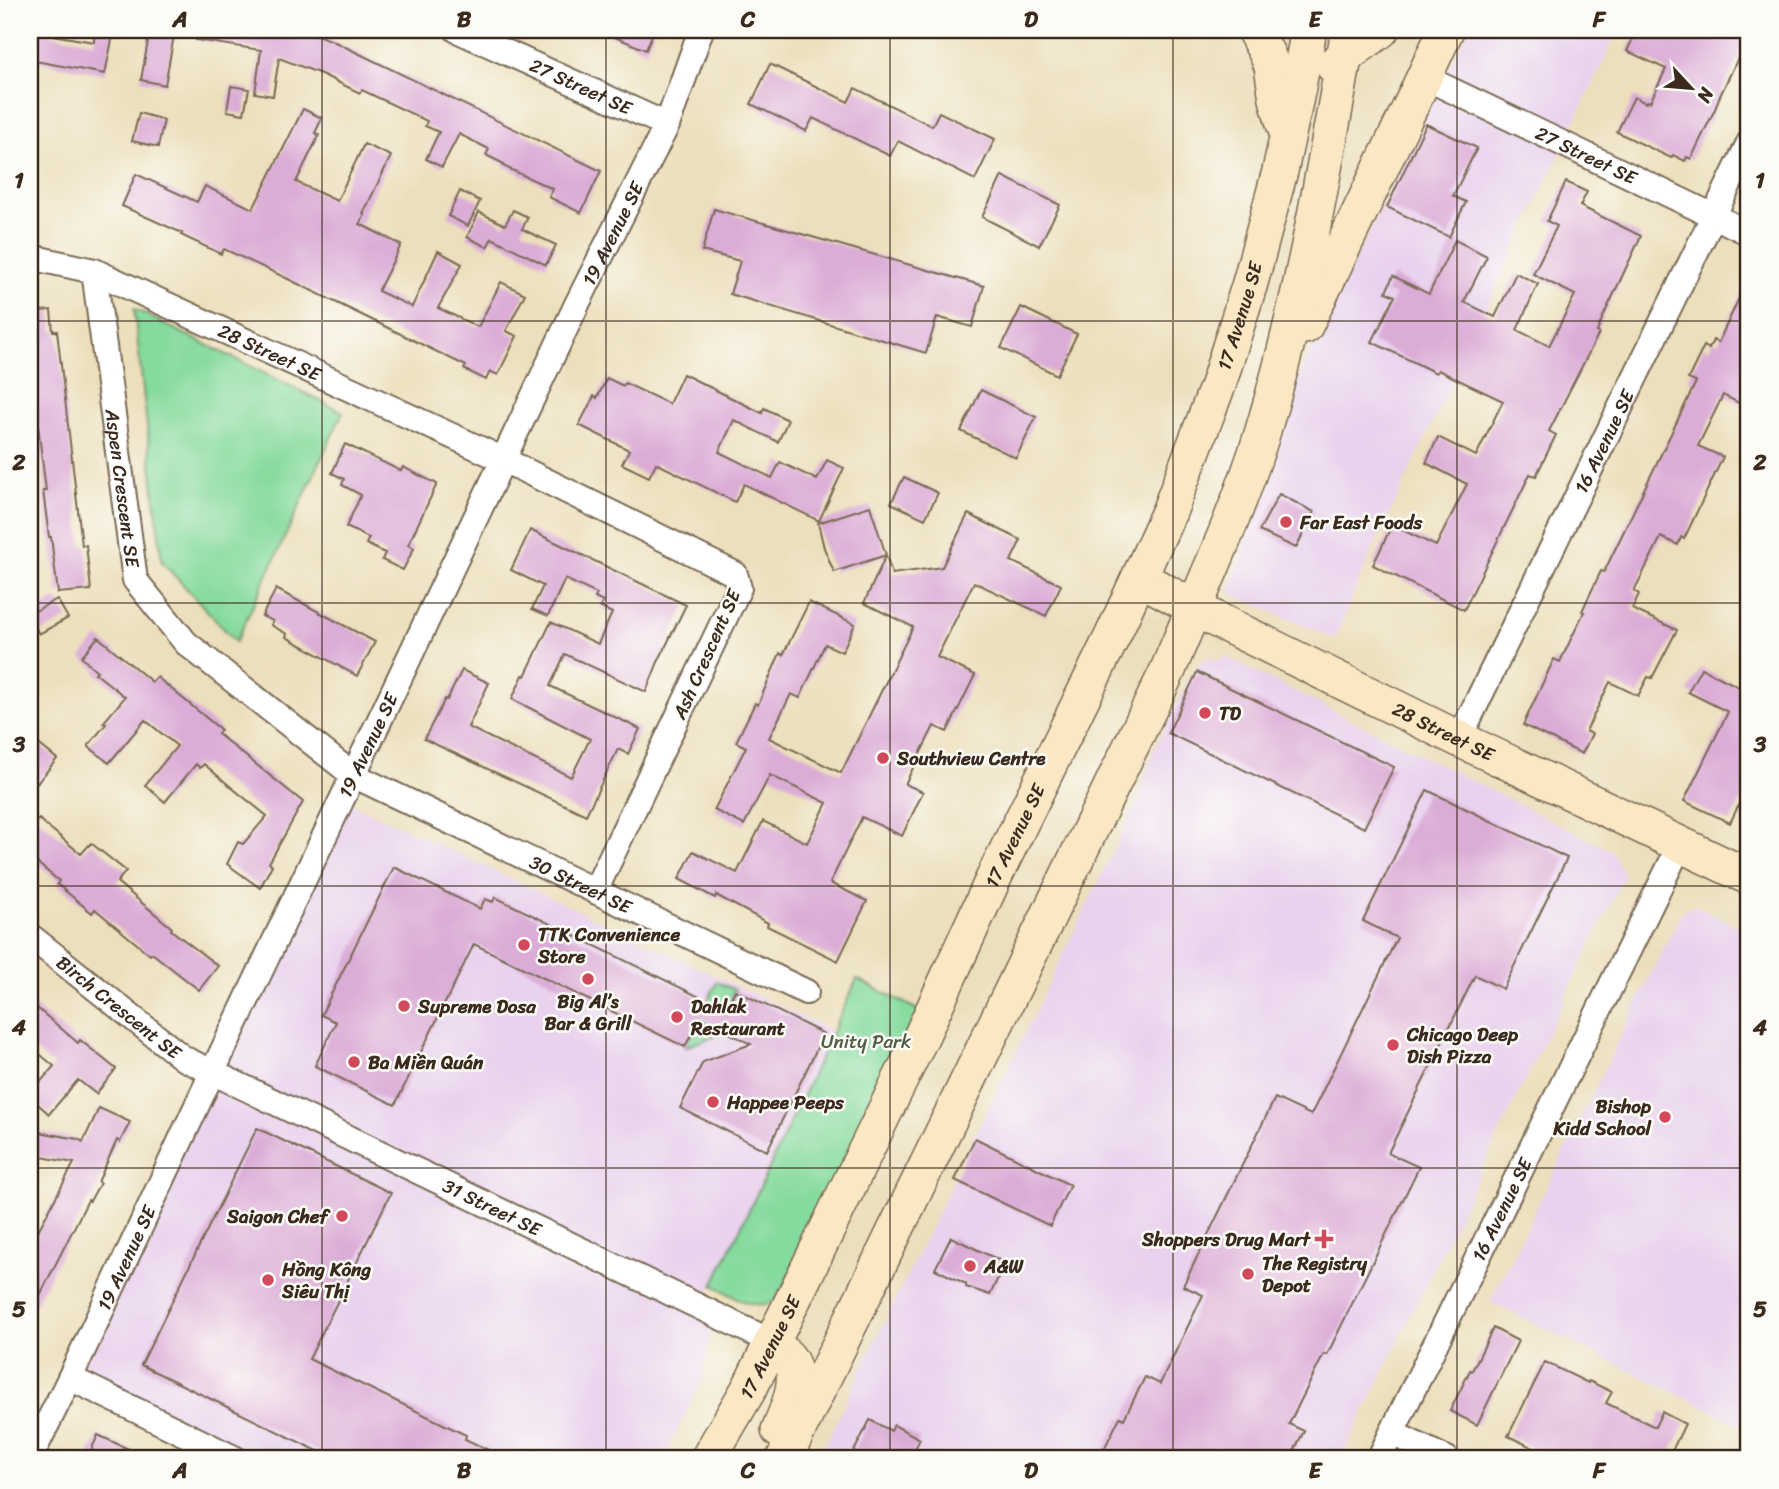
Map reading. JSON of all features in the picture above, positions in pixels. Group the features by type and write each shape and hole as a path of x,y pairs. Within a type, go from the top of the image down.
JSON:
{"main road":[{"path":"1254,30 1272,66 1287,137"},
{"name":"17 Avenue SE","path":"708,1459 772,1342 915,1050 996,873 1140,578 1174,499 1218,386 1266,228 1309,30"},
{"path":"1296,97 1346,44 1381,30"},
{"path":"1422,30 1413,58 1417,71 1424,77"},
{"path":"1278,379 1446,30"},
{"path":"784,1459 1162,682 1224,538 1245,485 1278,379 1301,279 1346,44"},
{"name":"28 Street SE","path":"1140,578 1194,608 1460,739 1749,877"},
{"path":"765,1459 792,1399 790,1360 772,1342"}],"street":[{"name":"27 Street SE","path":"457,30 667,125"},
{"name":"19 Avenue SE","path":"30,1458 578,302 667,125 701,30"},
{"name":"27 Street SE","path":"1424,77 1749,233"},
{"name":"16 Avenue SE","path":"1460,739 1749,144"},
{"name":"28 Street SE","path":"30,257 94,271 504,460"},
{"name":"Aspen Crescent SE","path":"94,271 135,580 186,643 354,775"},
{"name":"Ash Crescent SE","path":"504,460 735,574 739,588 595,891"},
{"name":"30 Street SE","path":"354,775 806,992"},
{"name":"16 Avenue SE","path":"1379,1459 1680,845"},
{"name":"Birch Crescent SE","path":"30,936 183,1058 212,1073"},
{"name":"31 Street SE","path":"212,1073 772,1342"},
{"path":"70,1378 236,1459"},
{"path":"1392,1433 1447,1459"}],"shaded area":[{"path":"1468,30 1618,30 1364,568 1335,639 1230,593 1307,357"},
{"path":"1209,656 1216,661 1226,657 1612,851 1624,876 1341,1459 818,1459 1138,800 1153,752 1194,669"},
{"path":"342,799 832,1031 763,1181 713,1285 700,1306 714,1314 703,1378 663,1459 188,1459 197,1441 70,1378"},
{"name":"Bishop Kidd School","path":"1694,905 1749,932 1749,1429 1490,1302 1681,913"}],"green space":[{"path":"134,309 343,412 236,642 162,562"},
{"name":"Unity Park","path":"857,979 920,1011 777,1299 761,1305 744,1301 713,1285"},
{"path":"717,982 735,990 718,1027 727,1032 685,1047"}],"building":[{"path":"95,30 114,30 105,74 30,60 30,32 94,42"},
{"path":"150,30 175,30 165,85 141,80"},
{"path":"197,30 304,30 333,41 601,171 581,213 549,197 553,189 503,166 504,164 486,155 489,149 459,134 442,167 426,159 439,132 425,126 427,121 362,90 360,93 279,58 273,96 255,93 261,50 196,40"},
{"path":"598,30 654,30 646,50"},
{"path":"1637,30 1749,30 1691,159 1687,157 1685,161 1673,155 1671,158 1617,132 1634,97 1646,103 1650,102 1666,69 1627,51"},
{"path":"770,64 848,102 855,88 932,126 939,112 995,139 975,180 898,141 890,156 813,118 806,131 751,104"},
{"path":"231,86 249,89 244,114 227,111"},
{"path":"303,109 322,118 315,133 319,135 296,182 337,201 364,144 391,156 360,224 401,245 378,291 412,307 438,251 462,264 438,308 478,327 501,282 525,294 506,331 517,336 498,375 490,371 486,380 464,369 466,366 284,277 224,249 221,254 122,206 136,174 197,202 205,186 253,209"},
{"path":"139,113 164,120 158,147 132,141"},
{"path":"1426,124 1477,148 1453,196 1466,202 1449,237 1387,207"},
{"path":"1002,176 1060,205 1039,246 982,217"},
{"path":"1566,182 1587,192 1580,206 1641,236 1603,317 1597,332 1599,333 1549,431 1556,435 1536,476 1530,474 1464,610 1373,565 1392,525 1436,546 1467,484 1426,463 1438,437 1476,456 1503,401 1372,342 1395,296 1386,292 1393,276 1429,294 1455,240 1487,256 1464,302 1495,317 1516,273 1538,284 1517,330 1549,346 1575,295 1533,274 1557,226 1547,221"},
{"path":"460,191 480,201 468,226 448,216"},
{"path":"714,209 984,286 972,327 937,317 926,353 730,294 740,261 702,251"},
{"path":"513,210 528,217 522,229 556,245 546,265 492,238 487,247 467,237 479,212 505,225"},
{"path":"1749,277 1749,408 1723,395 1698,446 1723,457 1684,539 1681,537 1678,545 1661,537 1634,591 1639,594 1632,609 1677,630 1652,678 1648,677 1638,696 1610,682 1586,731 1592,734 1582,754 1523,725 1554,659 1560,662 1601,571 1604,572 1696,382 1688,379 1704,346 1709,349 1713,340 1718,343"},
{"path":"1021,307 1077,334 1057,375 1001,348"},
{"path":"51,310 53,331 57,331 82,545 86,545 91,590 58,593 43,491 46,491 30,370 30,312"},
{"path":"683,374 762,413 764,408 788,420 778,442 734,420 719,452 772,478 780,462 817,480 827,460 844,468 819,521 744,484 735,502 656,463 649,477 622,464 629,450 579,425 607,378 623,386 625,383 669,404"},
{"path":"981,390 1036,417 1016,458 961,431"},
{"path":"345,444 401,471 403,467 437,484 408,545 414,548 403,570 382,560 385,553 366,544 369,538 346,527 361,495 342,485 344,479 332,473"},
{"path":"904,477 938,493 925,519 891,503"},
{"name":"Far East Foods","path":"1279,494 1314,512 1296,548 1259,531"},
{"path":"870,506 886,555 834,572 818,523"},
{"path":"968,514 1021,540 1011,561 1061,585 1046,616 974,582 937,657 975,675 947,732 934,726 905,784 923,792 902,836 862,817 830,883 867,901 838,961 767,926 768,923 716,895 715,898 679,879 693,851 737,873 763,821 807,843 827,803 770,775 744,825 714,810 746,747 736,742 755,703 758,705 780,653 783,655 809,602 855,624 842,652 825,644 800,698 791,694 769,738 841,773 913,627 864,603 886,555 892,574 942,567"},
{"path":"530,530 686,605 646,692 565,654 550,686 640,729 628,754 618,749 586,815 424,739 462,670 489,683 468,727 571,777 590,739 512,699 551,622 598,644 612,613 600,607 603,602 595,598 597,594 565,579 548,616 532,609 543,586 511,570"},
{"path":"276,589 375,642 357,676 286,637 287,634 271,625 273,621 262,616"},
{"path":"57,599 68,618 39,634 30,614"},
{"path":"98,637 152,682 157,677 221,730 218,734 303,802 269,863 272,865 260,888 227,864 238,842 243,844 267,816 204,764 200,768 196,764 165,802 145,785 177,746 145,720 109,763 88,746 125,697 95,673 97,671 81,657"},
{"path":"1701,668 1749,692 1749,784 1730,823 1684,801 1728,712 1688,692"},
{"path":"1197,672 1394,767 1364,828 1168,733"},
{"path":"30,737 57,759 30,792"},
{"path":"1427,790 1567,858 1503,989 1475,975 1388,1153 1419,1167 1327,1355 1324,1354 1289,1424 1304,1431 1290,1459 1099,1459 1120,1417 1124,1419 1145,1377 1160,1384 1203,1295 1183,1286 1275,1098 1311,1115 1397,938 1363,921"},
{"path":"39,819 81,854 91,843 126,871 117,882 172,928 171,930 218,966 199,990 152,953 150,955 95,909 92,913 30,857 30,830"},
{"path":"394,867 480,909 485,899 493,902 495,897 726,1010 735,990 824,1034 767,1151 680,1108 703,1062 751,1044 700,1018 685,1047 474,944 395,1105 315,1066 336,1022 321,1015"},
{"path":"30,1002 78,1043 80,1040 116,1069 96,1094 78,1080 49,1114 30,1097 54,1066 30,1046"},
{"path":"99,1108 130,1122 120,1142 117,1140 98,1182 100,1183 90,1201 88,1200 30,1315 30,1246 74,1163 30,1155 33,1131 83,1142"},
{"path":"257,1128 391,1193 309,1359 466,1435 465,1439 507,1459 334,1459 141,1365"},
{"path":"975,1138 1070,1185 1050,1226 955,1180"},
{"name":"A&W","path":"951,1237 1005,1263 990,1295 966,1287 966,1284 935,1269"},
{"path":"1493,1328 1518,1341 1477,1425 1450,1411"},
{"path":"1545,1362 1612,1392 1606,1403 1655,1427 1662,1412 1685,1424 1668,1459 1557,1459 1508,1436"},
{"path":"870,1420 891,1431 894,1425 920,1439 910,1459 850,1459"},
{"path":"98,1435 150,1459 87,1459"}],"place":[{"name":"Far East Foods","path":"1286,522"},
{"name":"TD","path":"1205,713"},
{"name":"Southview Centre","path":"883,758"},
{"name":"TTK Convenience Store","path":"524,945"},
{"name":"Big Al’s Bar & Grill","path":"588,979"},
{"name":"Supreme Dosa","path":"404,1006"},
{"name":"Dahlak Restaurant","path":"677,1017"},
{"name":"Chicago Deep Dish Pizza","path":"1393,1045"},
{"name":"Ba Miền Quán","path":"354,1062"},
{"name":"Happee Peeps","path":"713,1102"},
{"name":"Bishop Kidd School","path":"1665,1117"},
{"name":"Saigon Chef","path":"342,1216"},
{"name":"Shoppers Drug Mart","path":"1324,1239"},
{"name":"A&W","path":"970,1266"},
{"name":"The Registry Depot","path":"1248,1274"},
{"name":"Hồng Kông Siêu Thị","path":"268,1280"}]}
